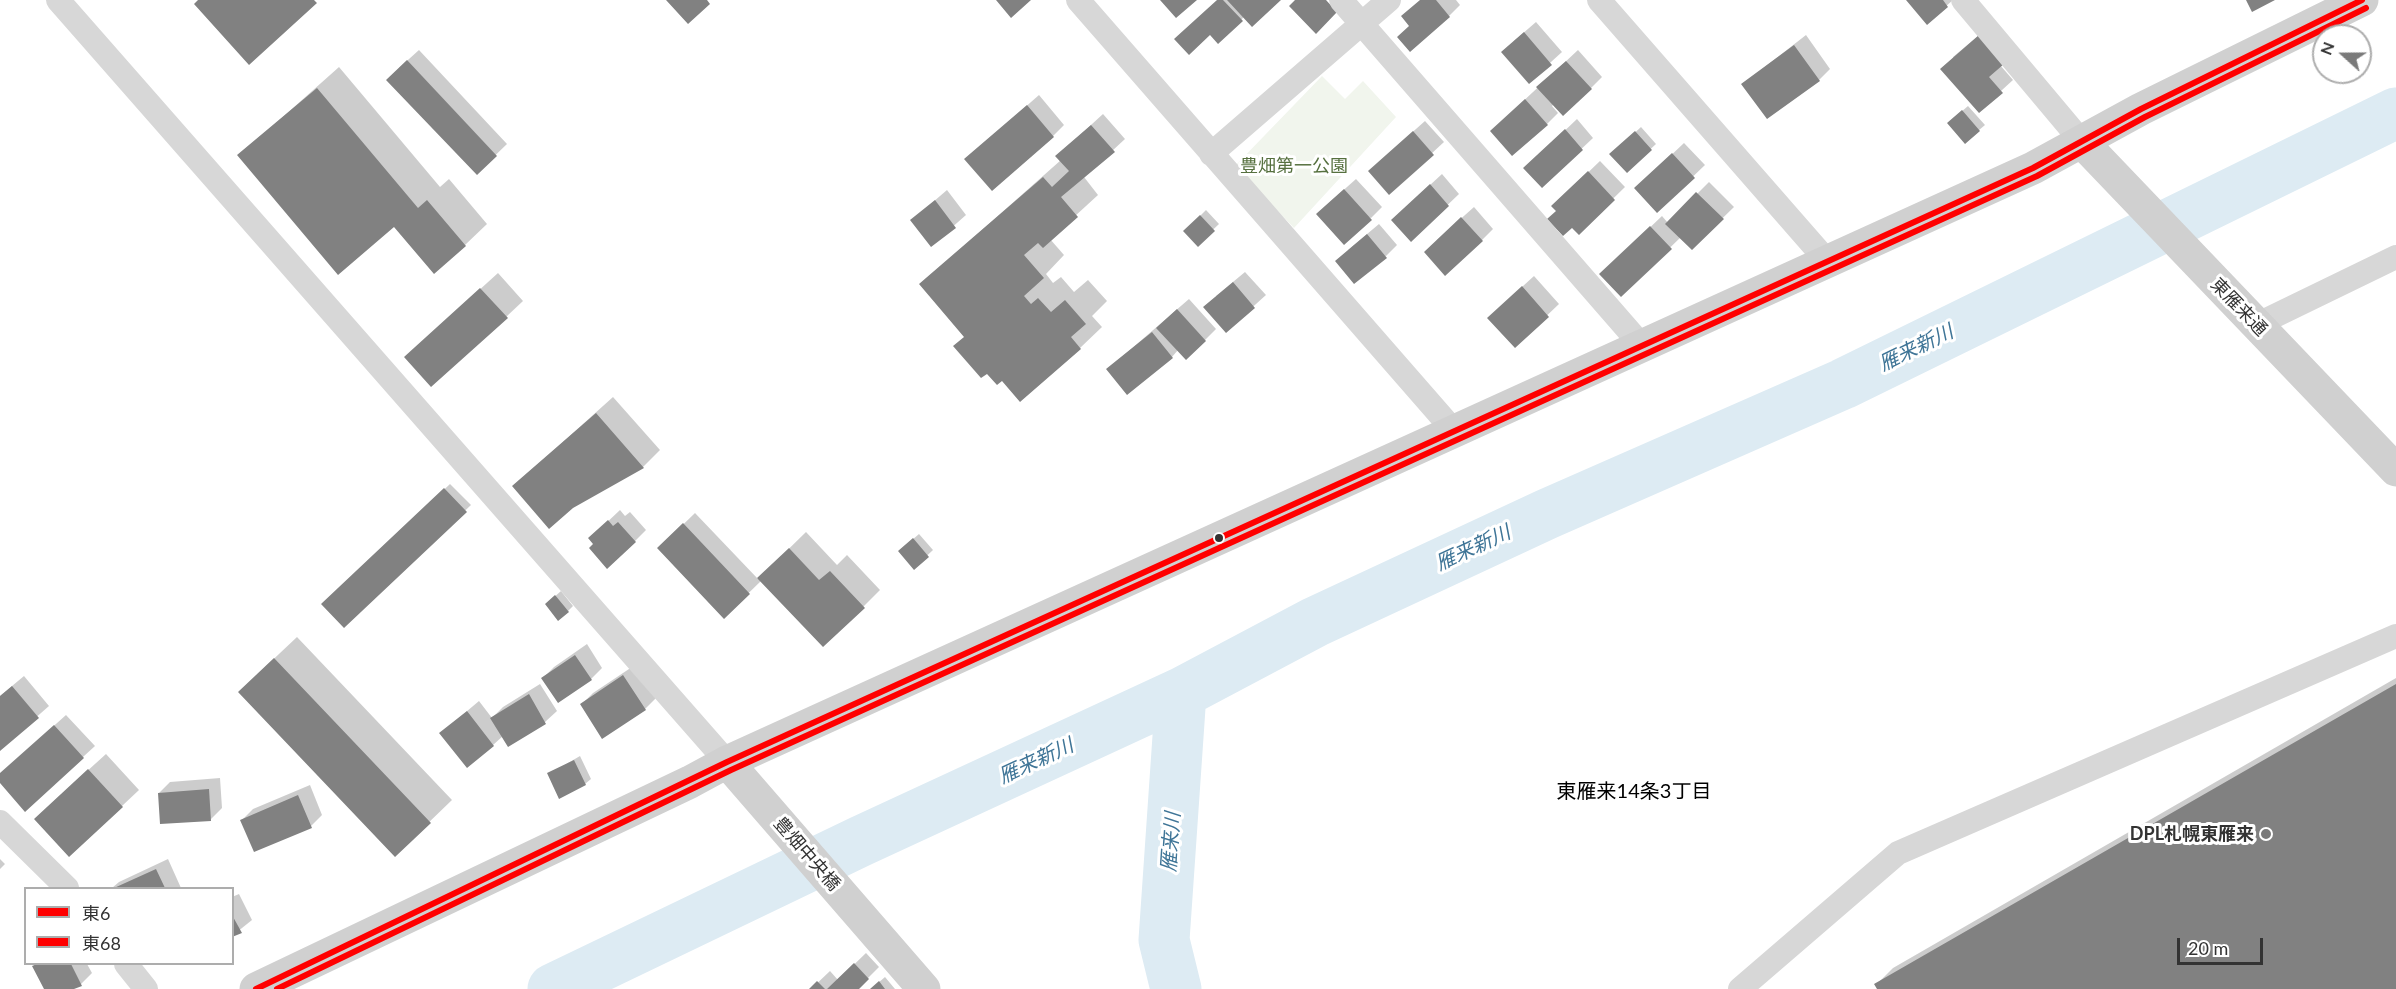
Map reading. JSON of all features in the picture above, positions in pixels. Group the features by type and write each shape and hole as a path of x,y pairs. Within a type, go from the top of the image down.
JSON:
{"street":[{"path":"58,0 727,762"},
{"path":"1078,0 1455,432"},
{"path":"1341,0 1643,347"},
{"path":"1211,154 1389,0"},
{"path":"1599,0 1828,262"},
{"path":"1963,0 2083,143"},
{"path":"256,989 727,762 1643,347 2083,143 2141,110 2362,0"},
{"name":"東雁来通","path":"2083,143 2396,470"},
{"path":"2256,325 2396,257"},
{"path":"1740,989 1898,853 2396,636"},
{"name":"豊畑中央橋","path":"727,762 924,989"},
{"path":"0,822 66,887"},
{"path":"128,965 146,989"}],"green space":[{"name":"豊畑第一公園","path":"1322,76 1345,99 1363,81 1396,117 1294,228 1235,166"}],"building":[{"path":"198,0 314,0 317,3 249,65 194,4"},
{"path":"666,0 707,0 710,4 688,24"},
{"path":"996,0 1031,0 1011,18"},
{"path":"1160,0 1197,0 1176,18"},
{"path":"1217,0 1223,0 1243,21 1218,44 1210,35 1189,55 1174,39"},
{"path":"1227,0 1281,0 1252,27"},
{"path":"1295,0 1326,0 1337,12 1316,34 1289,6"},
{"path":"1420,0 1436,0 1450,17 1410,52 1397,37 1409,26 1401,16"},
{"path":"1906,0 1943,0 1948,7 1927,25"},
{"path":"2246,0 2275,0 2252,12"},
{"path":"1524,32 1552,65 1529,84 1501,52"},
{"path":"1979,35 2004,64 1989,77 2003,93 1979,113 1940,69"},
{"path":"1794,45 1820,81 1767,119 1741,84"},
{"path":"407,60 497,156 477,175 386,80"},
{"path":"1566,61 1592,89 1563,116 1536,87"},
{"path":"317,88 418,208 427,200 466,246 434,274 394,227 338,275 237,155"},
{"path":"1525,99 1548,125 1512,156 1490,131"},
{"path":"1027,105 1054,137 992,191 964,159"},
{"path":"1962,110 1980,131 1965,144 1947,123"},
{"path":"1091,125 1115,152 1061,197 1078,217 1043,248 1038,243 1024,255 1044,278 1024,296 1031,304 1038,298 1051,312 1065,300 1086,324 1071,337 1081,349 1020,402 1002,381 997,385 987,374 981,378 953,346 964,337 919,284 1043,177 1052,187 1069,171 1055,156"},
{"path":"1565,129 1583,150 1542,188 1523,168"},
{"path":"1413,131 1434,155 1389,195 1368,171"},
{"path":"1635,131 1652,150 1627,173 1609,154"},
{"path":"1672,153 1695,178 1657,213 1634,188"},
{"path":"1588,171 1615,200 1579,235 1572,228 1563,236 1547,219 1556,211 1551,206"},
{"path":"1430,184 1449,206 1411,242 1391,220"},
{"path":"1344,189 1372,220 1344,245 1316,214"},
{"path":"1696,192 1724,219 1692,250 1665,224"},
{"path":"935,200 956,228 931,247 910,220"},
{"path":"1200,215 1215,231 1198,247 1183,231"},
{"path":"1461,217 1483,241 1445,276 1424,252"},
{"path":"1650,226 1672,249 1621,297 1599,274"},
{"path":"1367,234 1387,258 1354,284 1335,261"},
{"path":"1233,282 1255,308 1226,333 1203,307"},
{"path":"1522,286 1549,317 1515,348 1487,318"},
{"path":"480,288 508,318 431,387 404,357"},
{"path":"1177,309 1206,341 1186,360 1156,328"},
{"path":"1152,332 1173,358 1127,395 1106,369"},
{"path":"596,413 644,468 573,508 549,529 512,486"},
{"path":"444,488 467,512 344,628 321,604"},
{"path":"608,520 613,526 618,522 636,542 607,569 589,548 593,544 588,538"},
{"path":"683,523 750,594 724,619 657,548"},
{"path":"913,538 929,557 914,570 898,551"},
{"path":"789,548 819,580 830,571 865,608 823,647 757,578"},
{"path":"555,595 569,612 558,621 545,604"},
{"path":"575,655 592,680 558,703 541,678"},
{"path":"274,658 431,823 395,857 238,692"},
{"path":"623,675 646,710 602,739 580,704"},
{"name":"DPL札幌東雁来","path":"2396,684 2396,989 1877,989 1874,984"},
{"path":"12,686 39,718 0,751 0,696"},
{"path":"529,694 546,724 508,747 490,718"},
{"path":"467,711 494,746 467,768 439,733"},
{"path":"54,725 84,758 25,812 0,783 0,773"},
{"path":"574,760 586,785 559,799 547,773"},
{"path":"88,769 123,807 69,857 34,819"},
{"path":"209,789 211,821 160,824 158,793"},
{"path":"298,795 312,828 254,852 240,820"},
{"path":"156,869 165,887 116,887"},
{"path":"234,919 242,933 234,936"},
{"path":"854,963 869,979 859,989 827,989"},
{"path":"72,965 82,986 74,989 44,989 32,966"},
{"path":"817,981 825,989 809,989"},
{"path":"879,981 885,989 870,989"}],"waterway":[{"name":"雁来新川","path":"553,989 861,841 1181,693 1315,622 1547,514 1843,384 2396,113"},
{"name":"雁来川","path":"1176,989 1164,940 1181,693"}],"transit line":[{"name":"東6","path":"256,989 727,762 2033,168 2141,109 2362,0"},
{"name":"東68","path":"277,989 731,770 2037,176 2145,117 2366,8"}],"place":[{"name":"DPL札幌東雁来","path":"2266,834"}],"district":[{"name":"東雁来14条3丁目","path":"1634,792"}]}
